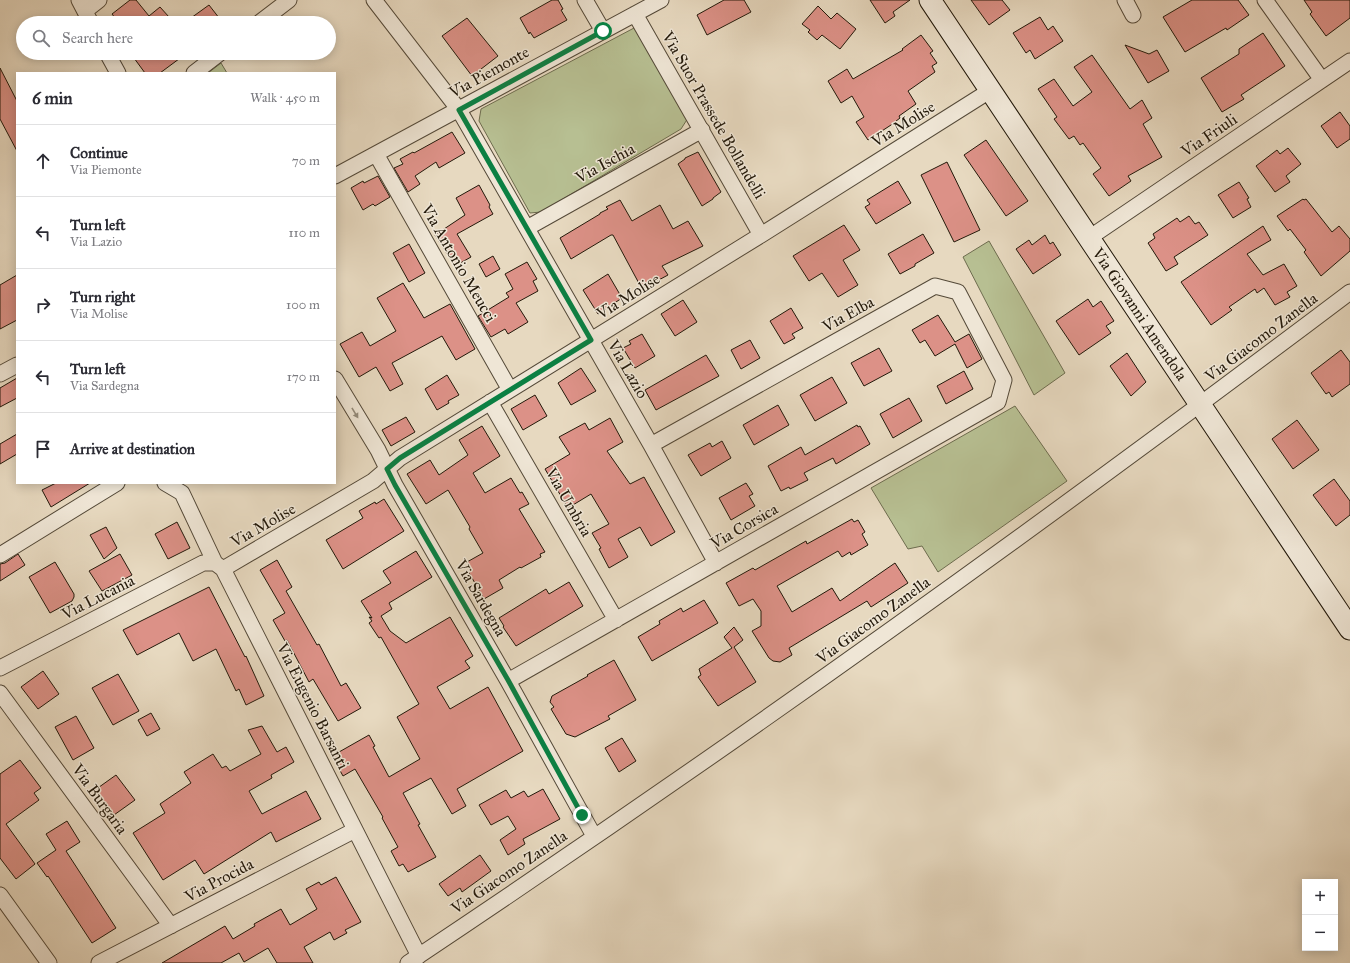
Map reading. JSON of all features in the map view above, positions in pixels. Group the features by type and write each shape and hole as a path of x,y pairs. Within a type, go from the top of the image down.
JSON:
{"street":[{"path":"85,11 99,0"},
{"path":"268,16 289,0"},
{"name":"Via Lazio","path":"374,0 459,110 651,445 716,563"},
{"path":"585,0 603,31"},
{"name":"Via Piemonte","path":"336,175 661,0"},
{"name":"Via Giovanni Amendola","path":"930,0 1350,628"},
{"path":"1125,0 1133,15"},
{"path":"1265,0 1322,80"},
{"name":"Via Suor Prassede Bollandelli","path":"636,14 761,235"},
{"path":"111,60 117,72"},
{"path":"195,72 211,60"},
{"name":"Via Friuli","path":"1089,238 1350,61"},
{"name":"Via Molise","path":"219,566 373,481 400,458 761,235 991,90"},
{"name":"Via Ischia","path":"527,228 702,130"},
{"name":"Via Antonio Meucci","path":"376,154 510,390"},
{"name":"Via Elba","path":"651,445 935,286 958,292 1004,380 998,402"},
{"name":"Via Giacomo Zanella","path":"413,960 799,696 1200,405 1350,292"},
{"path":"0,374 16,366"},
{"name":"Via Sardegna","path":"336,381 378,450 395,485 508,680 594,836"},
{"name":"Via Umbria","path":"490,402 616,620"},
{"name":"Via Corsica","path":"508,680 998,402"},
{"path":"0,554 115,484"},
{"name":"Via Eugenio Barsanti","path":"167,484 182,493 355,830 413,960"},
{"name":"Via Lucania","path":"0,668 203,563 219,566"},
{"name":"Via Burgaria","path":"0,693 171,926"},
{"name":"Via Procida","path":"99,963 355,830"},
{"path":"0,895 49,963"}],"green space":[{"path":"634,28 638,32 688,118 681,129 541,212 530,213 479,121 481,109"},
{"path":"221,63 226,72 209,72"},
{"path":"989,241 1065,373 1034,395 963,257"},
{"path":"1015,406 1067,481 938,572 922,546 908,549 871,488"}],"building":[{"path":"130,0 136,0 149,16 114,16 112,14"},
{"path":"552,0 558,0 563,9 561,10 567,20 534,38 530,32 529,34 520,18"},
{"path":"724,0 744,0 751,12 707,35 697,15"},
{"path":"870,0 910,0 893,12 895,16 885,23"},
{"path":"971,0 1002,0 1010,10 989,25"},
{"path":"1192,0 1238,0 1249,15 1227,30 1226,28 1185,52 1163,17"},
{"path":"1304,0 1350,0 1350,18 1326,36 1310,14 1312,12"},
{"path":"209,5 218,16 194,16"},
{"path":"818,6 831,19 837,13 856,29 840,49 822,35 817,40 808,32 810,30 802,24"},
{"path":"160,7 168,16 149,16"},
{"path":"1040,17 1048,30 1053,26 1063,41 1035,59 1030,50 1026,53 1013,33"},
{"path":"467,18 498,56 472,76 442,36"},
{"path":"1263,33 1285,66 1241,95 1244,99 1222,112 1201,78 1239,54 1239,49"},
{"path":"921,35 933,51 930,53 937,63 932,66 935,72 908,91 916,104 899,116 900,118 891,125 868,140 856,122 864,117 852,96 841,103 828,81 847,69 853,79 903,50 902,49"},
{"path":"1125,45 1149,54 1157,50 1169,71 1148,83"},
{"path":"1092,55 1130,109 1142,100 1152,118 1143,124 1162,157 1128,176 1131,181 1109,196 1093,174 1101,168 1083,143 1080,145 1074,136 1069,139 1054,119 1057,117 1038,89 1054,79 1073,106 1092,92 1074,67"},
{"path":"135,60 178,60 161,72 144,72"},
{"path":"0,68 16,99 16,149 0,119"},
{"path":"1340,112 1350,126 1350,139 1337,148 1321,126"},
{"path":"452,132 465,153 439,168 436,162 415,176 420,184 408,192 394,168 403,164 400,159"},
{"path":"986,140 1028,201 1006,216 964,155"},
{"path":"1288,148 1301,164 1286,176 1290,182 1275,192 1256,166 1277,150 1280,154"},
{"path":"698,152 721,192 702,206 678,164 685,158"},
{"path":"947,162 980,230 954,242 921,175"},
{"path":"378,176 390,197 375,206 373,204 363,210 351,188 363,181 364,183"},
{"path":"898,181 911,203 876,224 865,207 870,204 867,200"},
{"path":"1239,182 1249,198 1247,199 1251,207 1233,218 1218,195"},
{"path":"479,185 490,205 489,207 493,214 457,234 471,257 455,266 435,235 465,215 456,198"},
{"path":"1303,199 1306,199 1332,232 1339,226 1350,239 1350,251 1321,276 1304,252 1306,250 1290,229 1288,231 1277,216"},
{"path":"620,200 632,221 660,205 673,229 688,221 703,246 662,266 668,275 642,289 613,235 571,259 560,238 608,209 606,207"},
{"path":"1189,216 1195,224 1199,222 1208,235 1174,257 1178,264 1166,271 1148,243 1155,238 1153,234 1177,218 1180,222"},
{"path":"844,225 860,250 843,260 858,285 838,297 822,273 809,281 793,256"},
{"path":"1263,226 1271,240 1247,254 1263,275 1284,264 1297,286 1287,292 1290,297 1275,305 1264,288 1257,293 1255,289 1229,307 1232,310 1211,325 1181,282"},
{"path":"923,234 934,253 900,274 888,254"},
{"path":"1045,235 1050,244 1053,242 1061,255 1033,274 1016,249 1029,240 1032,245"},
{"path":"409,244 425,273 409,282 393,253"},
{"path":"493,256 500,269 486,277 479,264"},
{"path":"527,262 537,279 533,281 538,291 516,303 528,322 508,334 505,329 491,337 478,316 509,297 506,293 513,289 505,274"},
{"path":"608,274 622,298 598,314 583,290"},
{"path":"16,276 16,321 0,329 0,285"},
{"path":"403,283 424,318 450,304 475,349 456,360 442,336 392,363 403,384 390,391 376,367 359,377 340,344 362,332 370,346 396,331 377,298"},
{"path":"1088,299 1093,307 1101,301 1114,321 1106,326 1111,333 1079,355 1056,321"},
{"path":"683,300 697,322 675,336 661,314"},
{"path":"791,308 803,328 792,334 795,338 784,344 770,321"},
{"path":"938,315 955,342 969,334 982,359 967,368 955,344 935,356 925,340 920,343 912,330"},
{"path":"642,334 655,356 635,368 623,348 631,344 629,341"},
{"path":"750,340 760,358 741,369 731,350"},
{"path":"879,348 892,371 864,386 851,363"},
{"path":"1341,350 1350,362 1350,384 1332,397 1329,392 1326,394 1311,373"},
{"path":"1127,353 1146,382 1131,396 1110,366"},
{"path":"706,355 719,376 656,410 645,390"},
{"path":"581,368 596,391 571,405 558,383"},
{"path":"964,371 973,389 946,404 937,386"},
{"path":"447,375 459,395 448,401 449,403 437,410 425,389"},
{"path":"832,377 847,403 815,421 800,395"},
{"path":"16,379 16,399 0,407 0,388"},
{"path":"535,395 547,416 523,430 511,409"},
{"path":"909,398 922,421 893,438 880,414"},
{"path":"778,405 789,425 754,445 743,425"},
{"path":"406,417 415,432 391,446 382,430"},
{"path":"610,418 623,442 607,451 630,484 644,477 675,532 651,546 640,527 618,539 628,557 609,568 599,549 601,548 592,533 609,524 591,494 568,508 545,469 570,454 559,437 585,423 589,430"},
{"path":"1297,420 1319,450 1293,469 1272,439"},
{"path":"857,425 858,427 860,426 870,444 836,464 833,458 804,473 808,480 790,489 789,487 781,491 768,466 801,447 805,455"},
{"path":"482,426 500,456 473,473 485,493 511,478 529,504 519,509 545,552 540,554 541,557 521,568 520,567 499,580 503,588 484,599 468,571 471,569 467,562 483,553 469,529 470,527 448,490 426,504 407,474 430,460 439,475 468,455 459,440"},
{"path":"16,435 16,455 0,464 0,444"},
{"path":"722,441 731,458 701,476 688,455 710,443 712,447"},
{"path":"1334,479 1350,501 1350,515 1336,526 1313,495"},
{"path":"746,483 753,494 749,496 755,506 731,520 719,498"},
{"path":"54,484 88,484 51,507 42,490"},
{"path":"384,499 404,531 343,569 326,540 363,518 359,511"},
{"path":"852,519 854,522 858,520 865,532 862,534 868,545 851,555 850,552 842,557 838,551 777,586 792,612 832,588 840,601 895,563 908,583 871,607 867,601 789,648 792,655 780,662 773,661 769,658 752,631 761,626 761,611 753,599 739,606 726,583 753,568 755,570 806,541 807,544"},
{"path":"177,522 190,548 168,559 155,534"},
{"path":"106,527 117,548 104,559 90,535"},
{"path":"416,551 432,577 389,603 392,609 381,616 390,631 406,643 450,617 473,656 465,661 470,668 437,687 450,709 488,687 523,751 457,789 466,806 452,814 431,778 403,793 420,824 418,825 436,857 408,872 403,864 399,866 391,851 398,847 382,818 383,817 355,769 343,776 332,756 369,735 375,746 373,747 389,777 420,759 397,717 419,704 381,637 379,638 369,623 372,621 369,617 372,618 361,601 391,583 383,571"},
{"path":"18,554 25,565 0,581 0,564 5,563"},
{"path":"120,554 132,575 102,591 89,571"},
{"path":"277,560 292,587 286,591 317,645 319,644 341,686 346,683 361,708 338,721 313,679 309,682 287,640 285,641 273,620 285,613 260,570"},
{"path":"55,562 74,594 74,597 72,601 50,613 29,577"},
{"path":"569,582 583,606 516,646 503,627 504,626 499,618 546,589 549,594"},
{"path":"209,587 245,657 246,656 264,696 246,705 239,689 236,691 216,649 193,661 179,633 137,655 123,630"},
{"path":"704,600 718,623 652,661 638,637 660,624 659,621 681,608 683,612"},
{"path":"734,627 743,640 734,647 756,682 718,706 698,677 701,675 699,669 732,648 724,637"},
{"path":"614,660 636,700 608,716 610,719 575,737 566,734 551,709 554,707 550,702 552,696"},
{"path":"43,671 59,694 38,709 21,687"},
{"path":"118,674 139,711 113,725 92,688"},
{"path":"151,713 160,729 147,736 138,720"},
{"path":"76,716 94,748 73,760 55,727"},
{"path":"262,726 277,752 286,747 294,762 271,775 272,778 249,791 262,814 306,791 321,819 276,842 271,832 204,874 195,860 163,880 133,833 165,813 160,804 191,783 184,772 213,754 222,768 226,766 230,771 261,754 248,730"},
{"path":"622,738 636,761 619,772 605,748"},
{"path":"20,760 41,788 34,793 39,800 6,824 35,864 16,879 0,858 0,774"},
{"path":"116,775 135,800 114,815 95,790"},
{"path":"543,789 560,819 523,839 525,844 508,855 500,840 516,829 508,816 491,825 479,805 506,790 511,798 524,791 528,797"},
{"path":"67,821 80,842 66,851 116,928 92,943 48,876 47,877 37,863 56,850 46,834"},
{"path":"480,855 491,871 462,892 460,888 448,896 439,884"},
{"path":"336,877 361,922 345,930 347,933 334,940 330,932 304,947 313,963 277,963 268,948 244,962 239,953 221,963 162,963 225,926 233,939 255,926 254,924 281,909 290,925 317,909 306,889 319,882 321,885"}],"route":[{"path":"582,815 508,680 387,469 400,458 591,340 459,110 603,31"}]}
